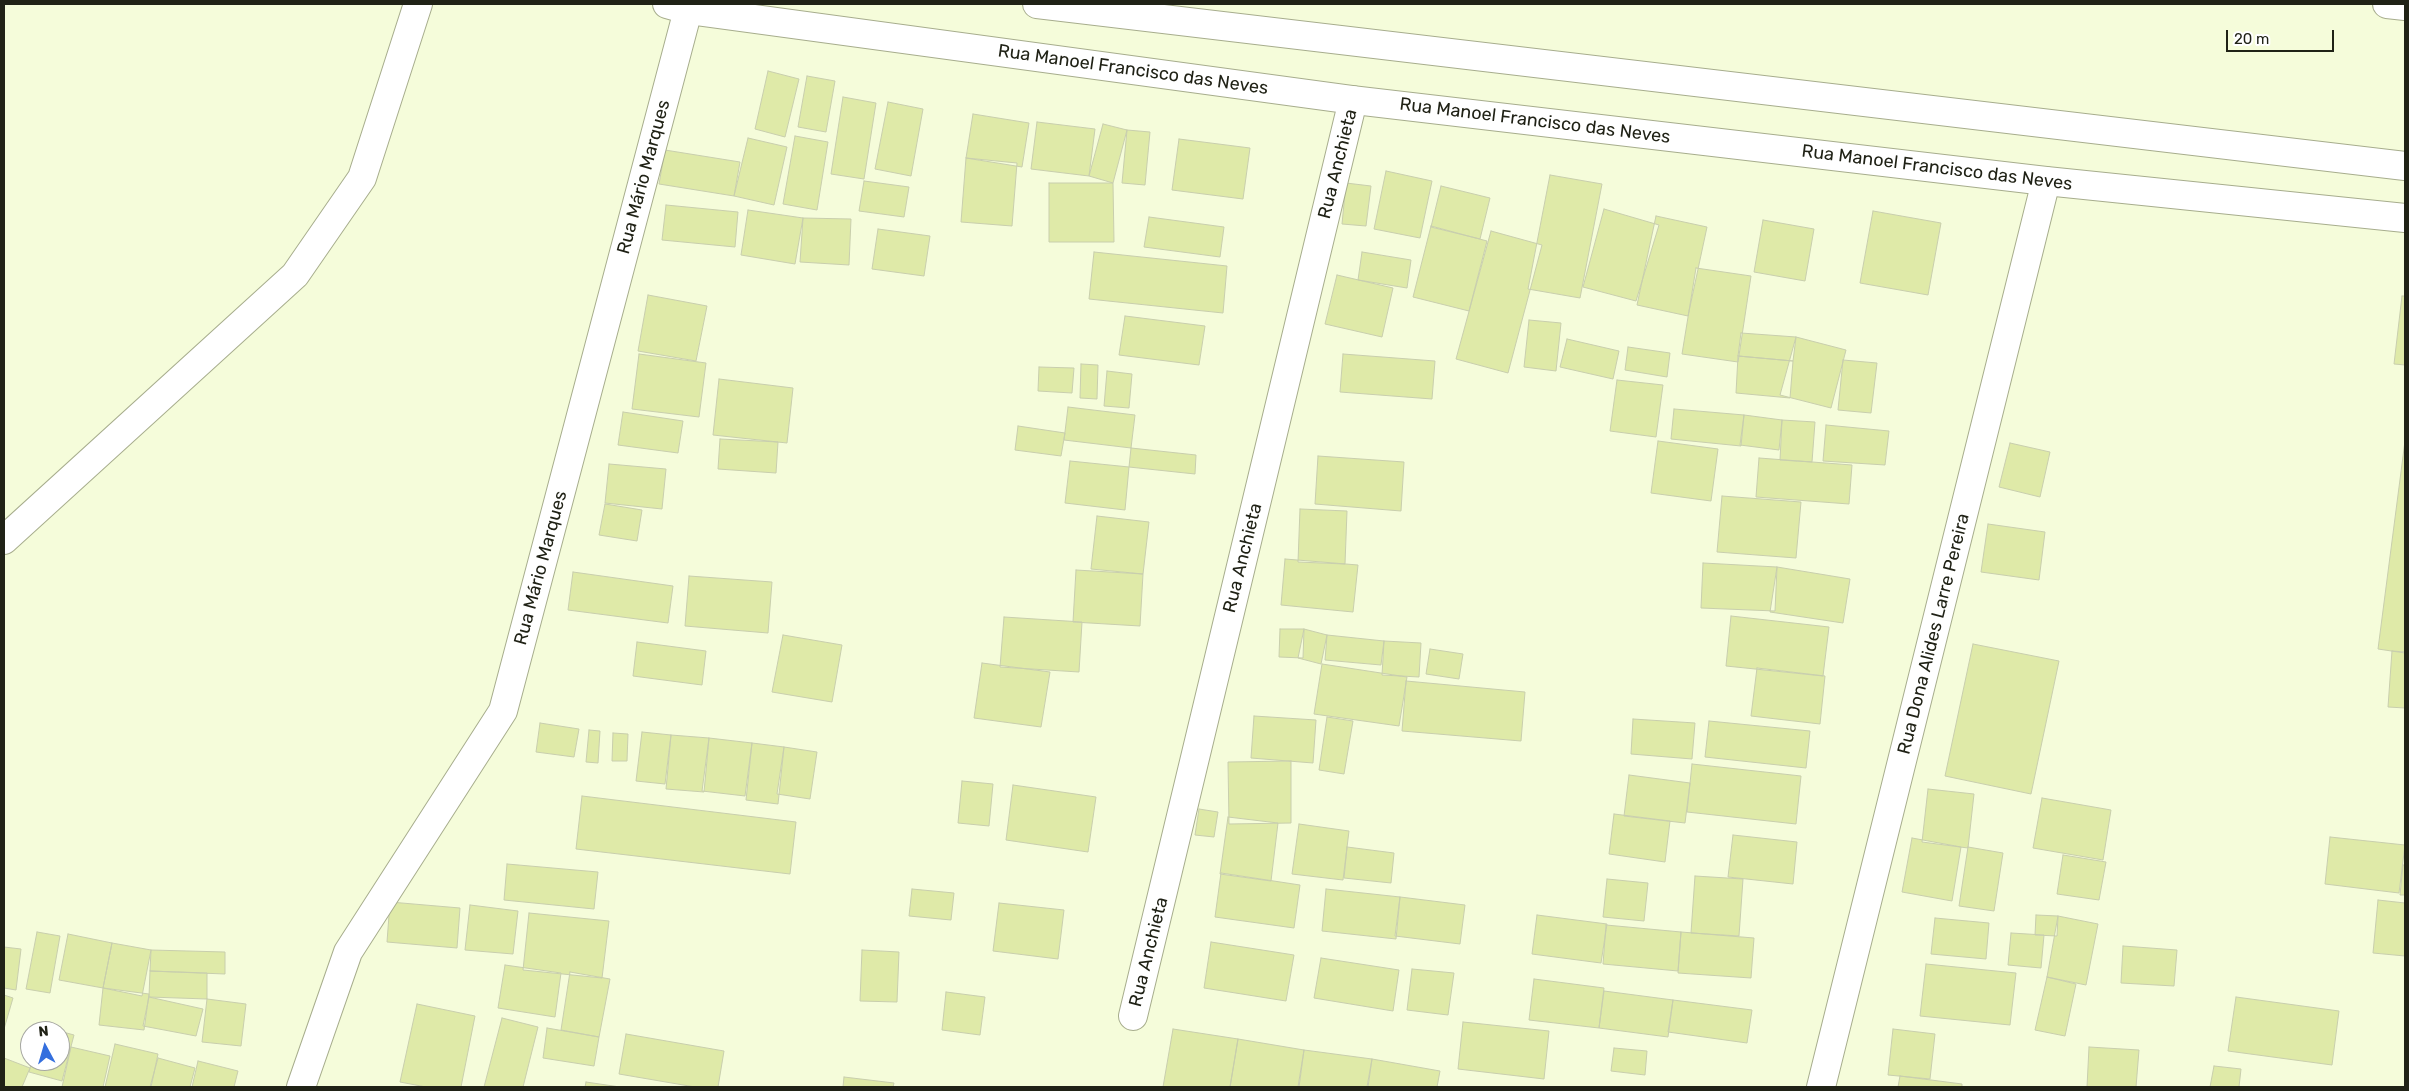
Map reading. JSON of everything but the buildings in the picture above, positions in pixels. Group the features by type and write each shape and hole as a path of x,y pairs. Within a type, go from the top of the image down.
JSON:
{"street":[{"path":"4,540 294,275 362,178 418,4"},
{"path":"1037,4 2405,166"},
{"path":"2387,4 2405,6"},
{"name":"Rua Manoel Francisco das Neves","path":"677,7 1353,100 2046,181 2405,218"},
{"name":"Rua Mário Marques","path":"301,1087 348,952 503,711 677,7"},
{"name":"Rua Anchieta","path":"1133,1016 1353,100"},
{"name":"Rua Dona Alides Larre Pereira","path":"1821,1087 2046,181"}]}
